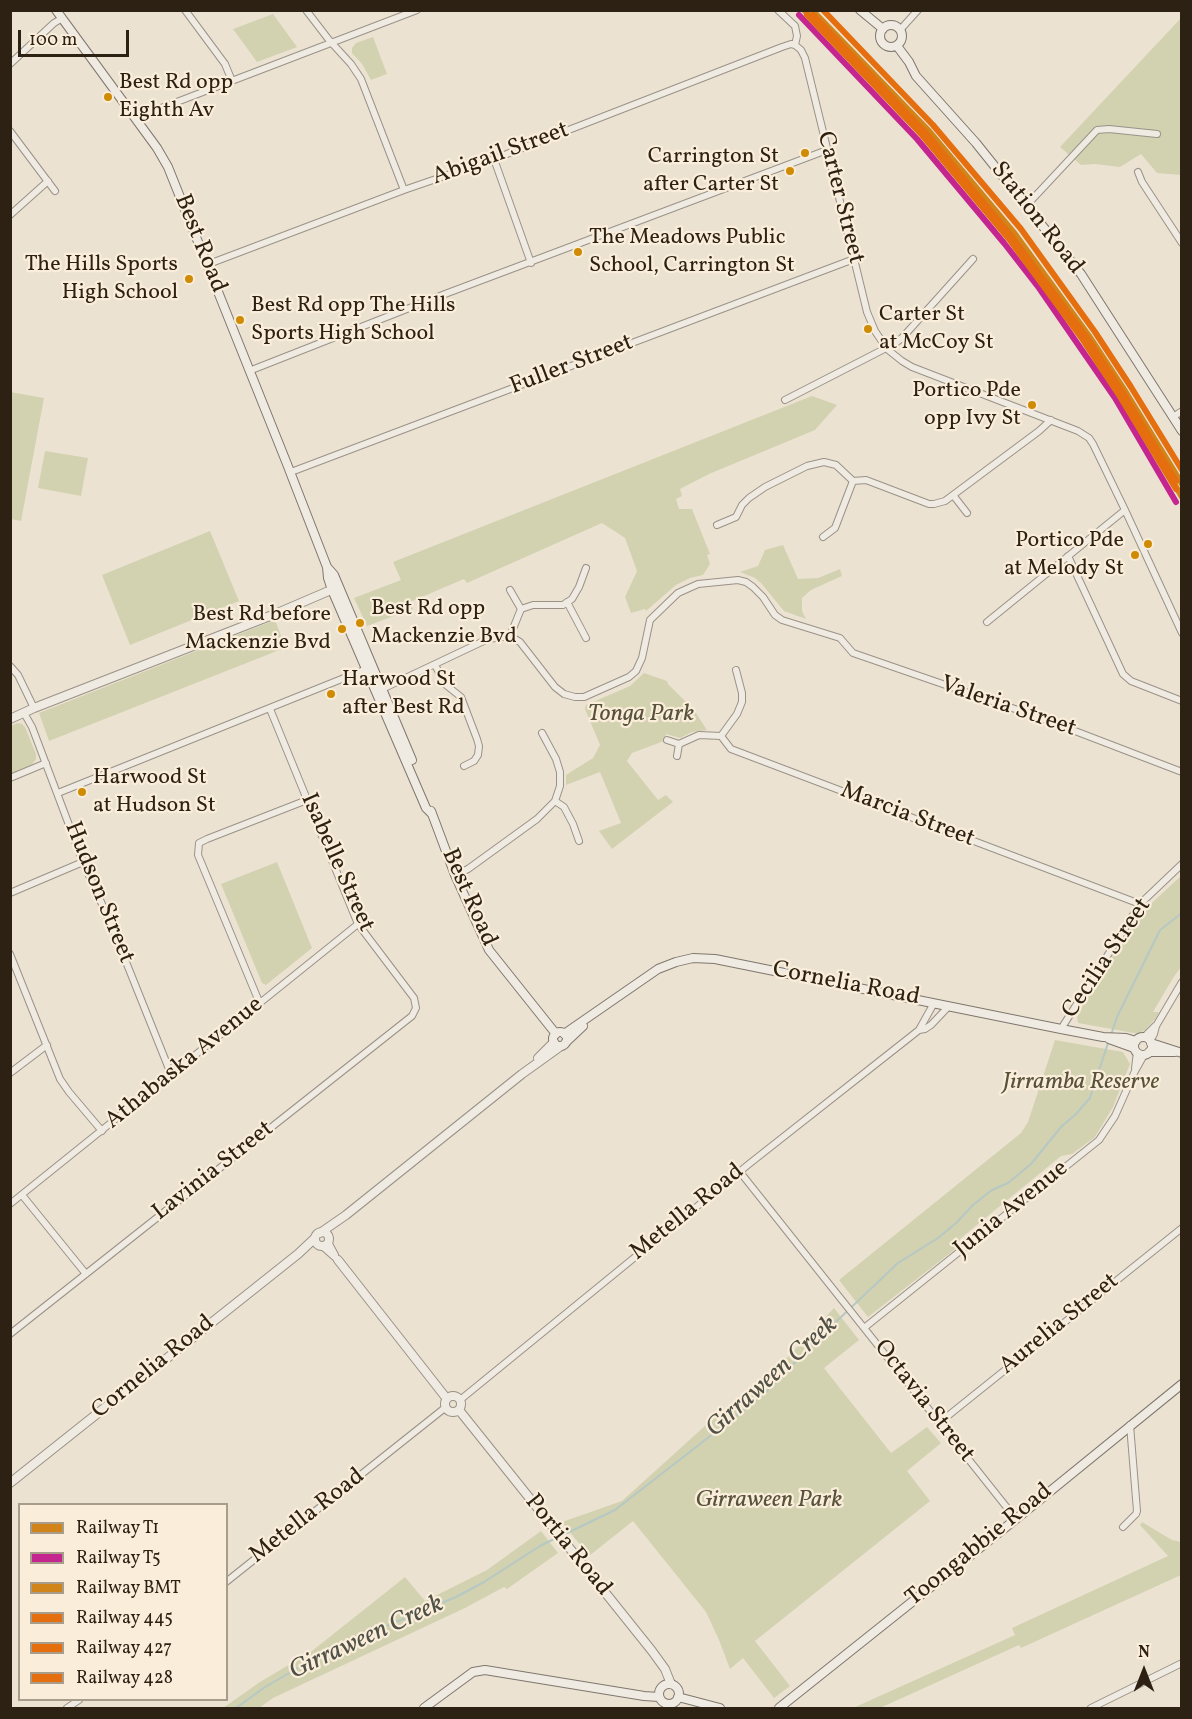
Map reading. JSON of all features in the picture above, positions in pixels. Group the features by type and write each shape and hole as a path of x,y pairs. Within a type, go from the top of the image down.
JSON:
{"main road":[{"name":"Best Road","path":"56,10 157,148 168,167 291,472 327,567 328,578 336,588 426,808 432,814 455,875 489,950 560,1040"},
{"path":"860,10 883,29"},
{"path":"891,25 898,27 902,33 902,40 897,46 890,48 883,44 880,38 883,29 891,25"},
{"name":"Station Road","path":"897,46 916,76 976,143 1081,274 1182,431"},
{"name":"Cornelia Road","path":"560,1040 627,989 658,969 693,958 715,959 1103,1037 1143,1046 1160,1053 1180,1052"},
{"name":"Toongabbie Road","path":"779,1708 1182,1384"},
{"path":"424,1708 473,1672 484,1670 659,1697"},
{"path":"666,1684 671,1684 678,1690 678,1697 674,1703 663,1703 659,1697 661,1687 666,1684"},
{"path":"678,1697 720,1708"}],"street":[{"path":"185,10 225,64 232,81"},
{"path":"306,10 362,79 404,190"},
{"path":"135,118 417,10"},
{"name":"Carter Street","path":"778,10 795,26 797,36 795,45 805,58 867,312 875,331 887,349"},
{"path":"900,30 918,10"},
{"path":"10,64 61,19"},
{"name":"Abigail Street","path":"206,265 404,190 494,159 782,47 795,45"},
{"path":"1026,206 1097,130 1157,134"},
{"path":"10,131 55,191"},
{"path":"249,371 434,298 827,150"},
{"path":"494,159 531,262"},
{"path":"1138,172 1142,182 1182,243"},
{"path":"10,215 48,181"},
{"name":"Fuller Street","path":"291,472 854,259"},
{"path":"785,400 887,349 902,338 973,259"},
{"path":"887,349 912,367 1078,430 1089,438 1182,633"},
{"path":"1173,417 1182,411"},
{"path":"717,525 736,518 742,505 765,487 807,466 824,462 836,465 853,481 866,480 929,504 945,501 1051,420"},
{"path":"823,537 835,528 853,481"},
{"path":"953,495 967,513"},
{"path":"987,622 1125,510"},
{"path":"1068,556 1123,674 1131,681 1182,701"},
{"path":"379,691 488,639 510,636 521,609 533,605 562,604 572,599 586,568"},
{"name":"Valeria Street","path":"510,636 520,642 555,687 564,694 584,697 633,674 642,658 650,620 678,593 698,584 729,580 746,582 763,597 775,615 782,620 840,638 853,654 1041,718 1182,772"},
{"path":"10,719 336,588"},
{"path":"510,590 521,609"},
{"path":"567,602 586,638"},
{"path":"435,665 446,685 461,697 477,739 478,755 474,761 464,766"},
{"path":"10,666 18,675 34,708"},
{"path":"57,793 370,668"},
{"path":"667,740 679,744 699,735 721,736 737,714 742,702 736,670"},
{"name":"Isabelle Street","path":"270,709 358,924 414,998 416,1008"},
{"name":"Hudson Street","path":"24,713 171,1074"},
{"path":"455,875 468,869 537,819 555,801 560,786 560,772 556,759 542,733"},
{"name":"Marcia Street","path":"721,736 730,749 1140,904"},
{"path":"677,756 679,744"},
{"path":"10,778 46,764"},
{"path":"260,1004 198,855 199,843 307,800"},
{"path":"555,801 564,807 579,841"},
{"path":"10,893 83,862"},
{"name":"Cecilia Street","path":"1061,1029 1140,904 1182,864"},
{"name":"Athabaska Avenue","path":"10,1204 358,924"},
{"path":"10,954 57,1071 65,1085 102,1131"},
{"name":"Junia Avenue","path":"864,1328 1099,1140 1115,1116 1135,1071 1143,1046 1182,982"},
{"name":"Metella Road","path":"460,1400 587,1295 919,1030 934,1003"},
{"name":"Metella Road","path":"919,1030 931,1025 949,1006"},
{"name":"Lavinia Street","path":"10,1334 411,1016 416,1008"},
{"name":"Cornelia Road","path":"10,1483 298,1254 322,1240 346,1215 522,1074 560,1040"},
{"path":"10,1073 47,1045"},
{"name":"Octavia Street","path":"740,1172 1016,1519"},
{"path":"22,1195 86,1275"},
{"name":"Aurelia Street","path":"939,1423 1182,1228"},
{"path":"322,1240 451,1412 459,1410 461,1405 460,1400 454,1396 446,1403"},
{"name":"Metella Road","path":"228,1580 446,1403"},
{"name":"Portia Road","path":"459,1410 659,1660 671,1684"},
{"path":"1123,1527 1137,1510 1130,1425"},
{"path":"1091,1708 1182,1663"}],"green space":[{"path":"273,14 297,47 257,62 233,29"},
{"path":"1181,18 1181,175 1157,173 1141,154 1120,167 1081,165 1060,147"},
{"path":"373,37 387,74 371,80 362,64 352,53 352,48 356,43"},
{"path":"10,392 44,398 21,521 11,519"},
{"path":"812,396 837,405 815,430 709,474 680,489 682,496 676,499 679,509 692,509 710,554 707,555 710,564 703,575 676,585 646,611 645,609 631,613 625,597 637,571 625,538 602,523 467,583 464,579 410,602 413,609 367,626 354,598 401,580 393,562"},
{"path":"45,451 88,458 81,496 38,488"},
{"path":"210,531 239,601 130,645 102,575"},
{"path":"783,545 798,579 818,578 840,569 842,576 811,590 802,598 802,611 806,619 784,611 761,583 740,572 758,566 765,550"},
{"path":"275,620 287,651 282,649 49,741 39,713"},
{"name":"Tonga Park","path":"644,673 667,681 694,710 707,730 692,732 680,738 666,734 664,741 632,753 627,761 658,800 666,795 673,802 612,849 599,831 621,823 600,772 566,785 566,775 593,758 600,745 585,709 586,705 630,686"},
{"path":"17,723 25,727 36,759 30,767 11,775 11,726"},
{"path":"277,862 312,948 266,985 262,983 221,884"},
{"name":"Jirramba Reserve","path":"1181,876 1181,967 1153,1012 1159,1012 1156,1018 1139,1034 1078,1023 1077,1017 1080,1010 1132,924"},
{"name":"Jirramba Reserve","path":"1055,1040 1123,1052 1130,1064 1113,1107 1095,1137 1072,1154 1061,1156 961,1238 954,1250 868,1317 839,1280 1021,1133 1028,1122"},
{"name":"Girraween Park","path":"834,1308 859,1340 824,1368 891,1453 927,1427 941,1443 907,1471 930,1501 755,1641 790,1686 774,1698 743,1658 730,1669 706,1612 633,1521 589,1556 562,1522 622,1501 706,1425 765,1381"},
{"path":"1142,1522 1172,1540 1181,1542 1181,1575 1021,1648 1019,1645 880,1708 853,1708 1015,1635 1012,1628 1168,1556 1140,1525"},
{"path":"541,1531 558,1553 507,1589 504,1587 465,1608 273,1698 259,1708 223,1708 260,1682 312,1651 405,1577 425,1601 487,1570"}],"waterway":[{"name":"Girraween Creek","path":"1111,1035 1117,1017 1160,930 1182,913"},
{"name":"Girraween Creek","path":"563,1535 615,1510 763,1395 898,1263 938,1238 973,1205 992,1190 1008,1183 1031,1164 1061,1127 1090,1098 1108,1043"},
{"name":"Girraween Creek","path":"236,1708 265,1687 305,1664 348,1642 456,1597 558,1537"}],"rail line":[{"name":"T1","path":"804,10 923,134 1010,238 1045,284 1121,394 1182,497"},
{"name":"BMT","path":"812,10 928,130 1015,234 1089,336 1182,484"},
{"name":"427","path":"823,10 933,125 1021,229 1095,332 1182,470"},
{"name":"T5","path":"799,15 917,139 1039,288 1115,398 1176,502"},
{"name":"445","path":"807,15 922,135 1009,239 1083,340 1176,489"},
{"name":"428","path":"813,15 925,132 1012,237 1087,338 1176,481"}],"place":[{"name":"Best Rd opp Eighth Av","path":"108,97"},
{"name":"Carrington St after Carter St","path":"790,171"},
{"name":"The Meadows Public School, Carrington St","path":"578,252"},
{"name":"The Hills Sports High School","path":"189,279"},
{"name":"Best Rd opp The Hills Sports High School","path":"240,320"},
{"name":"Carter St at McCoy St","path":"868,329"},
{"name":"Portico Pde opp Ivy St","path":"1032,405"},
{"name":"Portico Pde at Melody St","path":"1135,555"},
{"name":"Best Rd opp Mackenzie Bvd","path":"360,623"},
{"name":"Best Rd before Mackenzie Bvd","path":"342,629"},
{"name":"Harwood St after Best Rd","path":"331,694"},
{"name":"Harwood St at Hudson St","path":"82,792"}]}
